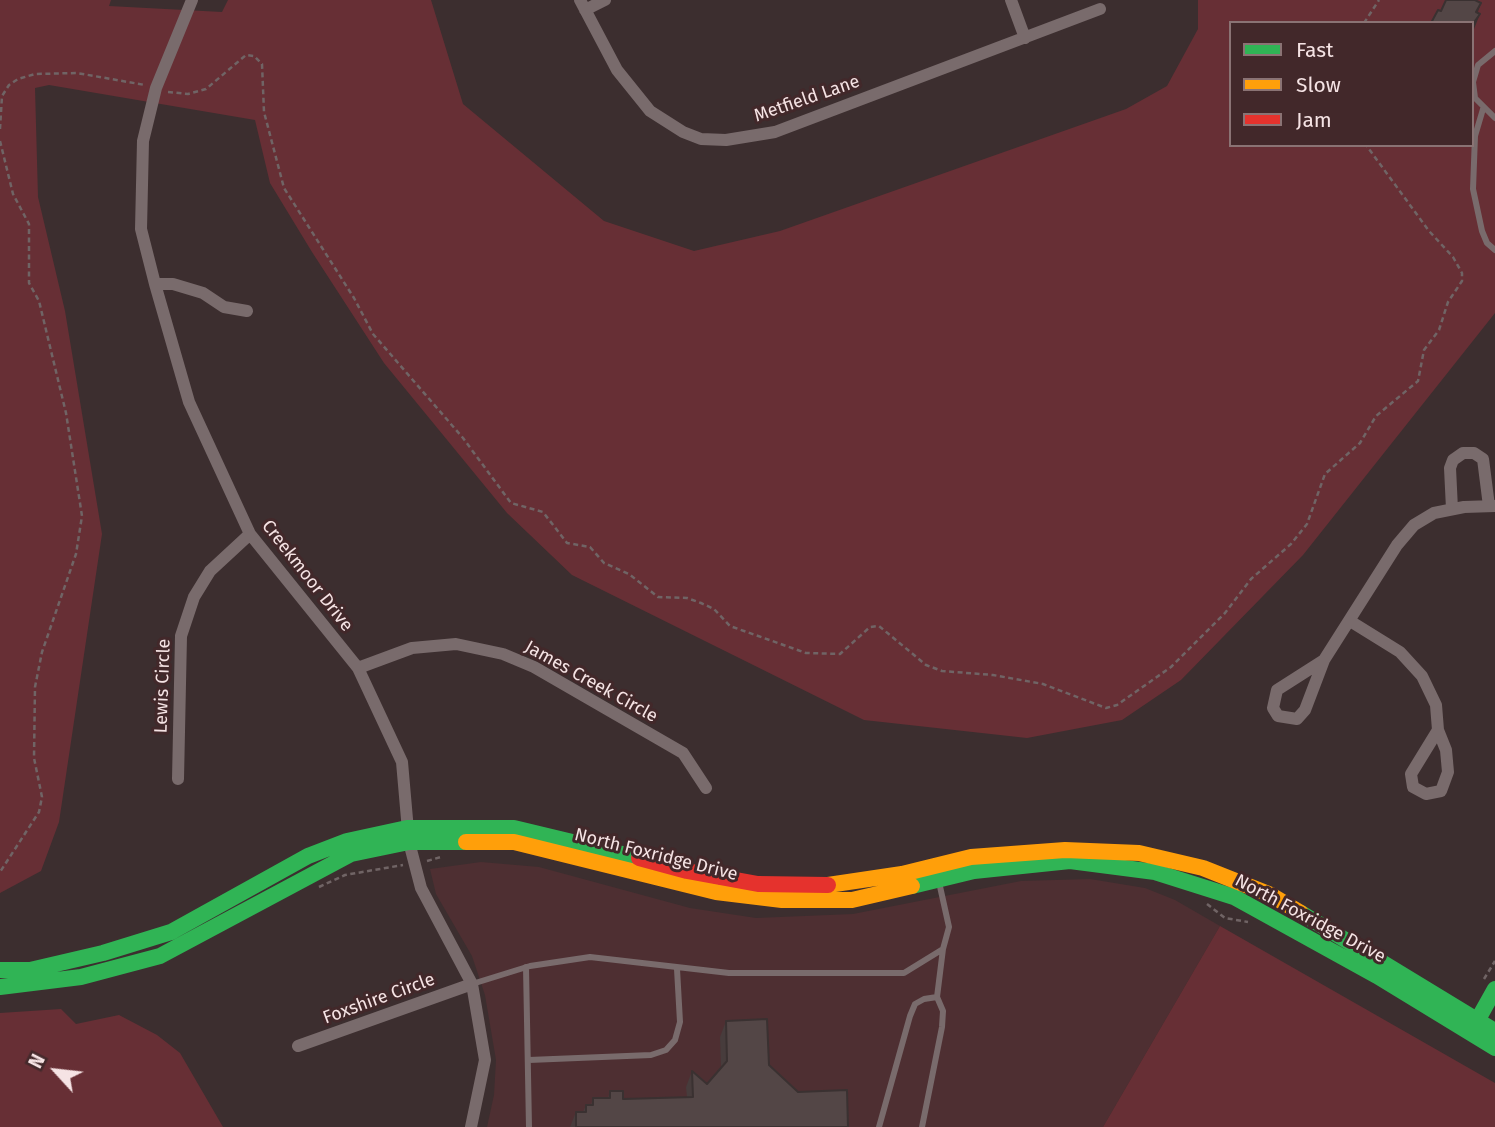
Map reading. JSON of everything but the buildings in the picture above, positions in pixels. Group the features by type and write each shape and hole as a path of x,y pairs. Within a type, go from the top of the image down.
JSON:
{"street":[{"name":"Creekmoor Drive","path":"192,0 156,88 143,141 141,229 189,402 250,534 358,668 402,762 408,835 421,888 472,984 485,1059 471,1127"},
{"path":"583,5 605,0"},
{"path":"1011,0 1025,38"},
{"name":"Metfield Lane","path":"583,5 617,70 641,101 661,120 701,139 726,140 775,132 1100,9"},
{"path":"155,284 173,284 193,290 224,307 247,312"},
{"path":"1324,660 1277,691 1273,708 1278,716 1297,719 1305,710 1324,660 1396,545 1414,524 1434,513 1492,506 1483,459 1474,453 1463,453 1453,460 1450,468 1452,509"},
{"name":"Lewis Circle","path":"178,779 181,636 194,597 210,571 250,534"},
{"path":"1350,621 1400,652 1422,676 1436,705 1438,730 1446,750 1448,772 1441,791 1426,794 1413,787 1411,774 1438,730"},
{"name":"James Creek Circle","path":"358,668 412,648 456,644 503,654 534,667 683,753 706,788"},
{"name":"North Foxridge Drive","path":"0,987 81,977 160,956 318,869 351,854 408,835"},
{"name":"North Foxridge Drive","path":"0,970 30,970 103,953 171,932 307,856 347,841 408,835 514,842 716,892 782,900 852,900 936,873 1070,861 1155,872 1234,897 1377,976 1487,1032"},
{"name":"Foxshire Circle","path":"298,1046 472,984"},
{"path":"1487,1032 1495,989"}],"lane":[{"path":"1474,79 1478,65 1495,51"},
{"path":"1474,90 1475,98 1483,109 1495,118"},
{"path":"1483,109 1475,136 1473,189 1482,232 1487,243 1495,250"},
{"path":"922,1127 942,1027 943,1011 937,997 943,949 949,927 936,873"},
{"path":"472,984 526,967 590,957 729,973 904,973 943,949"},
{"path":"526,967 529,1127"},
{"path":"529,1060 650,1055 666,1050 675,1040 680,1022 677,969"},
{"path":"879,1127 915,1004 937,997"}],"path":[{"path":"1365,21 1378,0"},
{"path":"0,129 2,96 9,85 35,74 77,72 188,94 206,89 246,55 254,57 262,64 264,112 284,188 354,298 373,334 416,388 463,438 511,503 543,512 567,543 590,548 604,563 629,574 658,597 687,598 701,603 714,609 730,626 806,653 823,656 840,653 870,627 879,626 926,665 942,671 993,675 1043,684 1106,708 1117,705 1171,667 1225,613 1262,567 1291,544 1307,524 1325,474 1360,443 1376,416 1418,381 1424,350 1439,330 1448,302 1462,281 1462,273 1453,257 1429,231 1367,147"},
{"path":"0,141 13,194 29,224 29,283 42,312 66,413 82,516 76,554 37,669 34,758 42,797 40,812 0,872"},
{"path":"310,891 345,875 415,864 449,855"},
{"path":"1204,901 1225,918 1255,923"}],"shaded area":[{"path":"0,0 111,0 109,6 222,12 228,0 431,0 463,104 604,221 694,251 780,231 1126,109 1167,86 1198,29 1198,0 1495,0 1495,313 1303,555 1181,680 1122,720 1027,738 864,720 572,575 507,513 384,363 270,183 255,120 49,85 35,88 38,197 65,311 102,534 59,822 41,871 0,893"},
{"path":"481,862 539,867 690,908 756,918 853,914 1021,881 1090,879 1145,888 1175,900 1220,926 1103,1127 487,1127 494,1095 496,1060 485,995 472,956 436,894 430,869"},
{"path":"1220,926 1495,1083 1495,1127 1103,1127"},
{"path":"61,1009 76,1024 119,1015 157,1035 180,1053 223,1127 0,1127 0,1013"}],"traffic: fast":[{"path":"0,970 30,970 103,953 171,932 308,856 347,841 407,828 514,828 639,858"},
{"path":"0,987 81,977 160,956 351,854 409,842 466,842"},
{"path":"912,886 974,871 1070,861 1155,872 1234,897 1377,976 1495,1048"},
{"path":"1301,913 1495,1031"},
{"path":"1472,1030 1495,989"}],"traffic: slow":[{"path":"466,842 514,842 716,892 782,900 852,900 912,886"},
{"path":"828,885 902,874 971,857 1065,850 1139,853 1203,868 1271,895 1301,913"}],"traffic: jam":[{"path":"639,858 687,871 758,884 828,885"}]}
